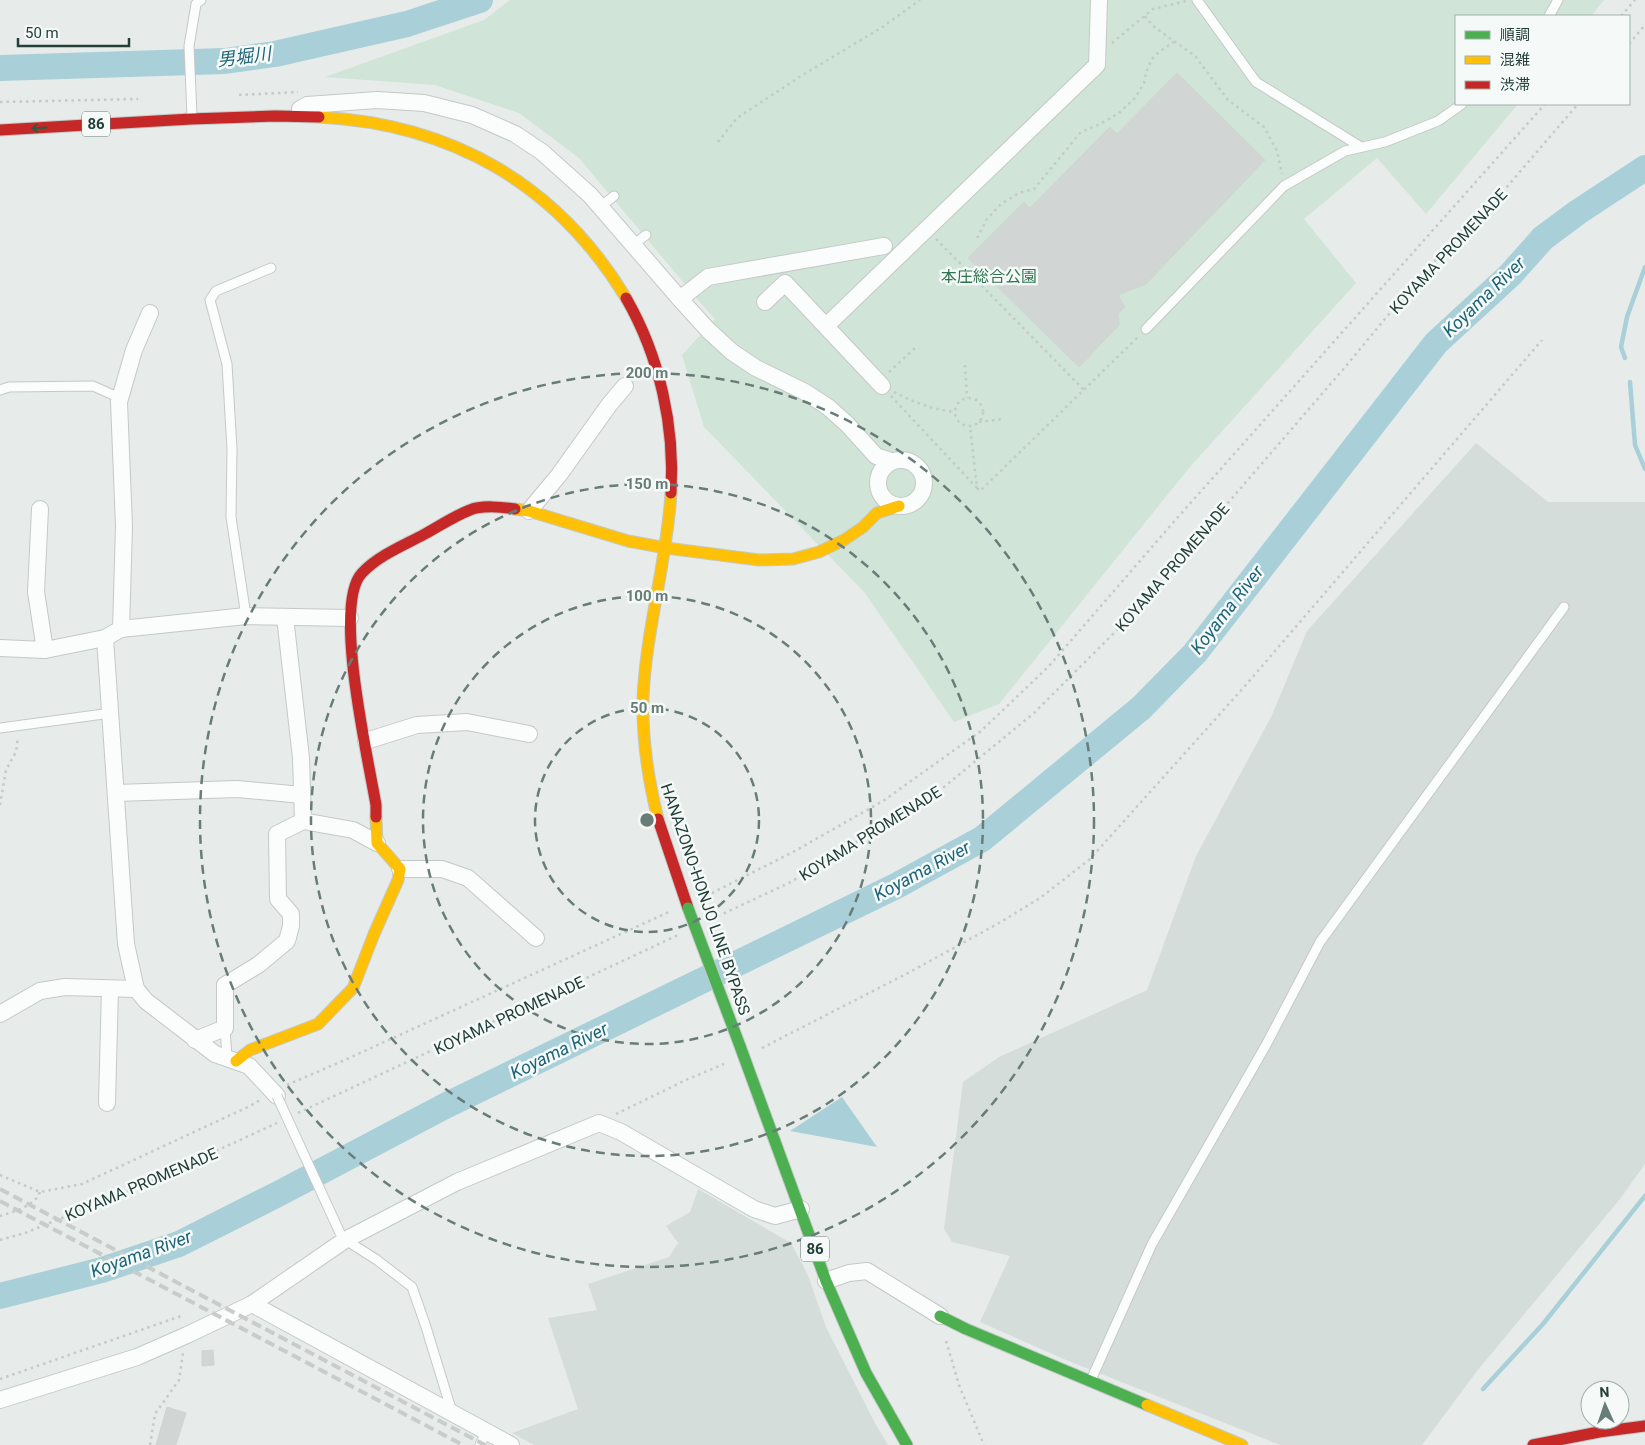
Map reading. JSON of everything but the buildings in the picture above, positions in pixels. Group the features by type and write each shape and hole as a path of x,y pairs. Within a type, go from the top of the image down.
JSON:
{"main road":[{"name":"HANAZONO-HONJO LINE BYPASS","path":"19,117 333,117 372,122 418,132 477,156 530,190 568,221 600,257 634,311 655,366 668,418 672,470 669,516 666,548 646,662 643,728 647,780 658,822 687,906 826,1281 866,1373 907,1445"},
{"name":"HANAZONO-HONJO LINE BYPASS","path":"0,130 192,118"},
{"path":"232,1059 250,1050 318,1024 353,988 398,880 400,869 377,843 376,804 353,669 350,618 354,588 361,574 386,555 471,509 501,507 529,511 628,541 759,560 793,559 819,552 844,540 862,528 878,513 899,506"},
{"path":"940,1316 966,1329 1242,1445"},
{"path":"1533,1445 1599,1432 1645,1426"}],"street":[{"path":"826,326 1098,65 1099,0"},
{"path":"297,116 300,109 307,105 377,100 424,103 472,115 515,134 542,152 600,207 639,240 680,299 708,330 732,352 756,368 805,392 828,407 847,424 883,463"},
{"path":"680,299 708,277 884,246"},
{"path":"765,302 785,282 880,384"},
{"path":"121,629 124,526 119,402 134,350 150,313"},
{"path":"529,511 559,475 608,405 626,386"},
{"path":"906,460 919,468 924,481 920,497 914,502 899,506 884,500 877,486 883,463 906,460"},
{"path":"878,513 880,494"},
{"path":"40,509 36,592 45,650"},
{"path":"0,648 45,650 105,638 121,629 246,616 350,618"},
{"path":"284,617 301,758 303,821"},
{"path":"105,638 126,944 136,989 146,1001 215,1054 249,1066 275,1094"},
{"path":"366,741 417,725 467,722 529,734"},
{"path":"116,792 237,789 302,795"},
{"path":"195,1040 225,1028 225,985 258,965 287,941 291,926 291,914 278,899 277,834 303,821 353,830 377,843"},
{"path":"400,869 442,869 468,878 536,938"},
{"path":"0,1014 40,991 66,987 136,989"},
{"path":"107,1103 110,989"},
{"path":"0,1400 137,1357 187,1335 252,1304 343,1237 457,1182 599,1123 621,1132 754,1209 775,1216 801,1210"},
{"path":"826,1281 849,1273 867,1271 940,1316"},
{"path":"252,1304 452,1412 483,1438 511,1445"}],"lane":[{"path":"192,118 189,46 196,4 201,0"},
{"path":"1197,0 1256,82 1361,148"},
{"path":"1550,15 1558,0"},
{"path":"1146,329 1284,186 1345,151 1385,142 1438,121 1461,105"},
{"path":"600,207 614,196"},
{"path":"246,616 231,517 232,449 227,364 210,300 216,292 271,268"},
{"path":"0,390 9,387 93,386 120,398"},
{"path":"1091,1380 1152,1244 1266,1045 1320,942 1564,607"},
{"path":"0,728 111,713"},
{"path":"225,1028 232,1059"},
{"path":"275,1094 343,1237 412,1287 452,1412"}],"path":[{"path":"718,142 737,118 801,76 881,28 920,0"},
{"path":"1098,55 1153,9 1191,0"},
{"path":"1622,15 1635,0"},
{"path":"1145,16 1153,26 1195,56 1228,100 1264,127 1277,151 1284,186"},
{"path":"1630,43 1645,26"},
{"path":"977,238 986,219 1001,204 1019,193 1034,189 1081,132 1119,113 1135,98 1144,83 1146,72 1152,59 1174,41"},
{"path":"0,1175 40,1192 82,1184 374,1047 717,892 793,852 883,800 981,731 1049,666 1170,525 1544,105"},
{"name":"KOYAMA PROMENADE","path":"708,921 790,883 933,796 1034,713 1127,620 1403,297 1464,228 1482,216 1577,105"},
{"path":"926,229 1084,390"},
{"path":"880,384 980,492 1146,329"},
{"path":"599,1123 742,1051 804,1027 999,924 1040,898 1090,859 1245,686 1542,340"},
{"path":"880,384 914,348"},
{"path":"965,365 967,398"},
{"path":"880,384 911,401 955,412"},
{"path":"979,422 983,414 981,405 974,399 967,398 958,404 955,412 956,417 962,424 970,426 979,422 1003,420"},
{"path":"970,426 977,488"},
{"path":"0,805 6,770 16,752 19,726"},
{"name":"KOYAMA PROMENADE","path":"292,1116 681,934"},
{"name":"KOYAMA PROMENADE","path":"0,1240 25,1233 131,1190 283,1120"},
{"path":"0,1216 32,1203 38,1198 40,1192"},
{"path":"0,1379 184,1315"},
{"path":"940,1316 959,1385 984,1445"},
{"path":"150,1445 154,1414 178,1380 187,1335"}],"shaded area":[{"path":"1476,443 1548,502 1645,502 1645,1164 1620,1199 1477,1371 1422,1445 1280,1445 1066,1360 980,1322 1010,1256 952,1242 944,1229 963,1082 999,1057 1147,990 1196,856 1272,715 1307,631"},
{"path":"698,1189 791,1243 808,1275 826,1327 888,1445 534,1445 512,1433 578,1409 548,1318 597,1310 588,1284 669,1257 678,1243 666,1226 690,1212"}],"green space":[{"name":"本庄総合公園","path":"510,0 1604,0 1592,15 1455,15 1455,105 1517,105 1426,214 1377,158 1304,219 1356,283 1189,468 999,704 954,722 865,593 704,427 682,355 715,319 579,158 519,113 435,85 325,77 484,20"}],"water":[{"path":"842,1097 877,1147 790,1131"}],"waterway":[{"name":"男堀川","path":"0,68 225,61 275,54 407,24 480,0"},
{"name":"Koyama River","path":"0,1296 102,1270 179,1244 445,1106 896,886 982,839 1141,708 1195,653 1436,343 1510,275 1543,238 1578,212 1645,168"},
{"path":"1625,358 1621,347 1627,317 1645,267"},
{"path":"1630,382 1635,445 1645,469"},
{"path":"1483,1389 1543,1324 1645,1196"}],"railway":[{"path":"0,1189 485,1445"},
{"path":"0,1201 463,1445"}],"traffic: fast":[{"path":"688,908 740,1046"},
{"path":"740,1046 826,1281 866,1373 907,1445"},
{"path":"940,1316 966,1329 1147,1405"}],"traffic: slow":[{"path":"319,117 368,122 413,132 456,147 497,167 534,192 568,223 598,258 626,298"},
{"path":"658,819 646,759 643,698 648,647 669,519 671,493"},
{"path":"515,509 529,511 628,541 759,560 793,559 819,552 844,540 863,527 877,513 899,506"},
{"path":"236,1061 250,1050 318,1024 353,988 398,880 400,869 377,843 376,817"},
{"path":"1147,1405 1242,1445"}],"traffic: jam":[{"path":"0,130 191,119 275,116 319,117"},
{"path":"626,298 648,344 663,393 670,443 671,493"},
{"path":"376,817 376,805 355,684 351,649 351,616 354,590 362,573 375,561 458,515 480,507 515,509"},
{"path":"658,819 688,908"},
{"path":"1533,1445 1599,1432 1645,1426"}]}
